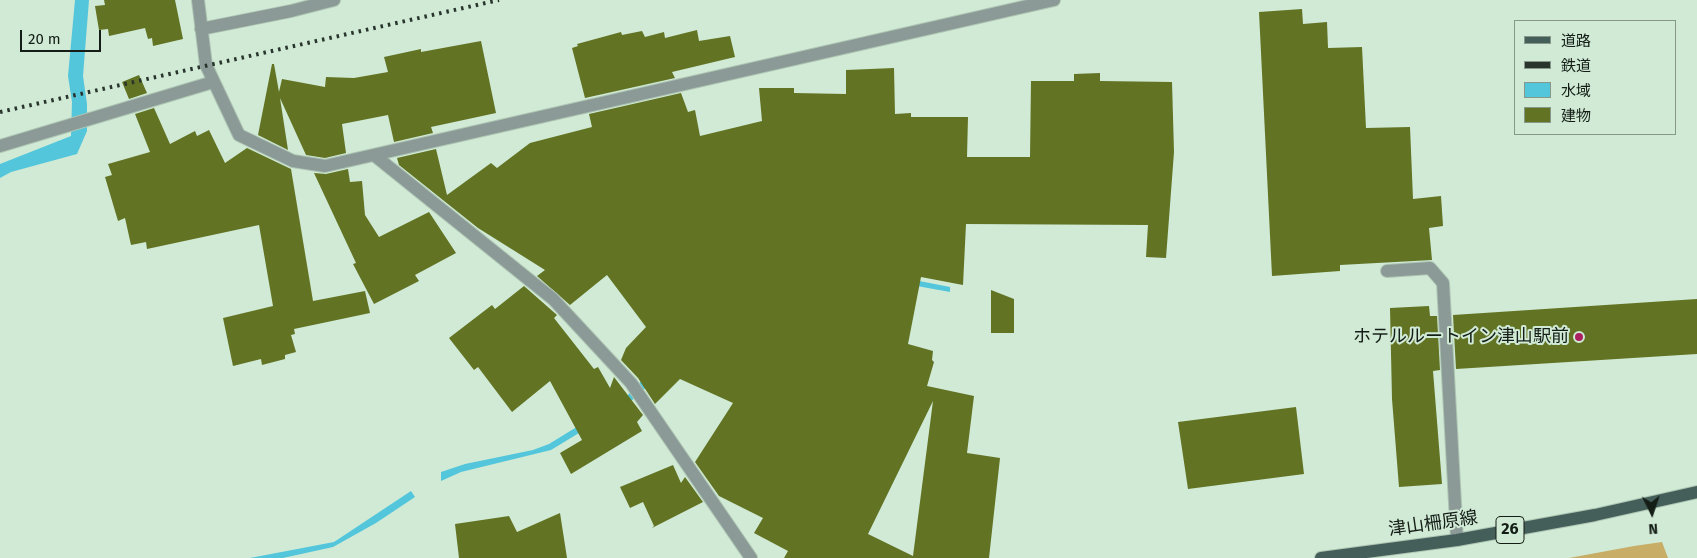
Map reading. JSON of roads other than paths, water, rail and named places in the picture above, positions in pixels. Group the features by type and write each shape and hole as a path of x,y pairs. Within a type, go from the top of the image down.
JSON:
{"main road":[{"name":"津山柵原線","path":"1320,558 1457,540 1595,514 1697,492"}],"street":[{"path":"198,0 206,66 239,135 293,161 325,166 1054,0"},
{"path":"201,29 292,12 334,0"},
{"path":"0,146 213,82"},
{"path":"374,155 553,299 631,383 751,558"},
{"path":"1387,271 1430,268 1443,283 1457,540"}],"water":[{"path":"75,0 89,0 83,76 87,104 87,131 77,154 11,172 0,178 0,164 71,136 72,102 68,76"},
{"path":"759,258 649,385 630,402 551,450 461,472 441,481 441,472 465,464 533,450 549,444 627,396"},
{"path":"853,268 950,287 950,292 851,274"},
{"path":"411,491 415,497 376,523 333,547 283,558 250,558 334,542"}],"railway":[{"path":"0,112 499,0"}],"place":[{"name":"ホテルルートイン津山駅前","path":"1579,337"}]}
